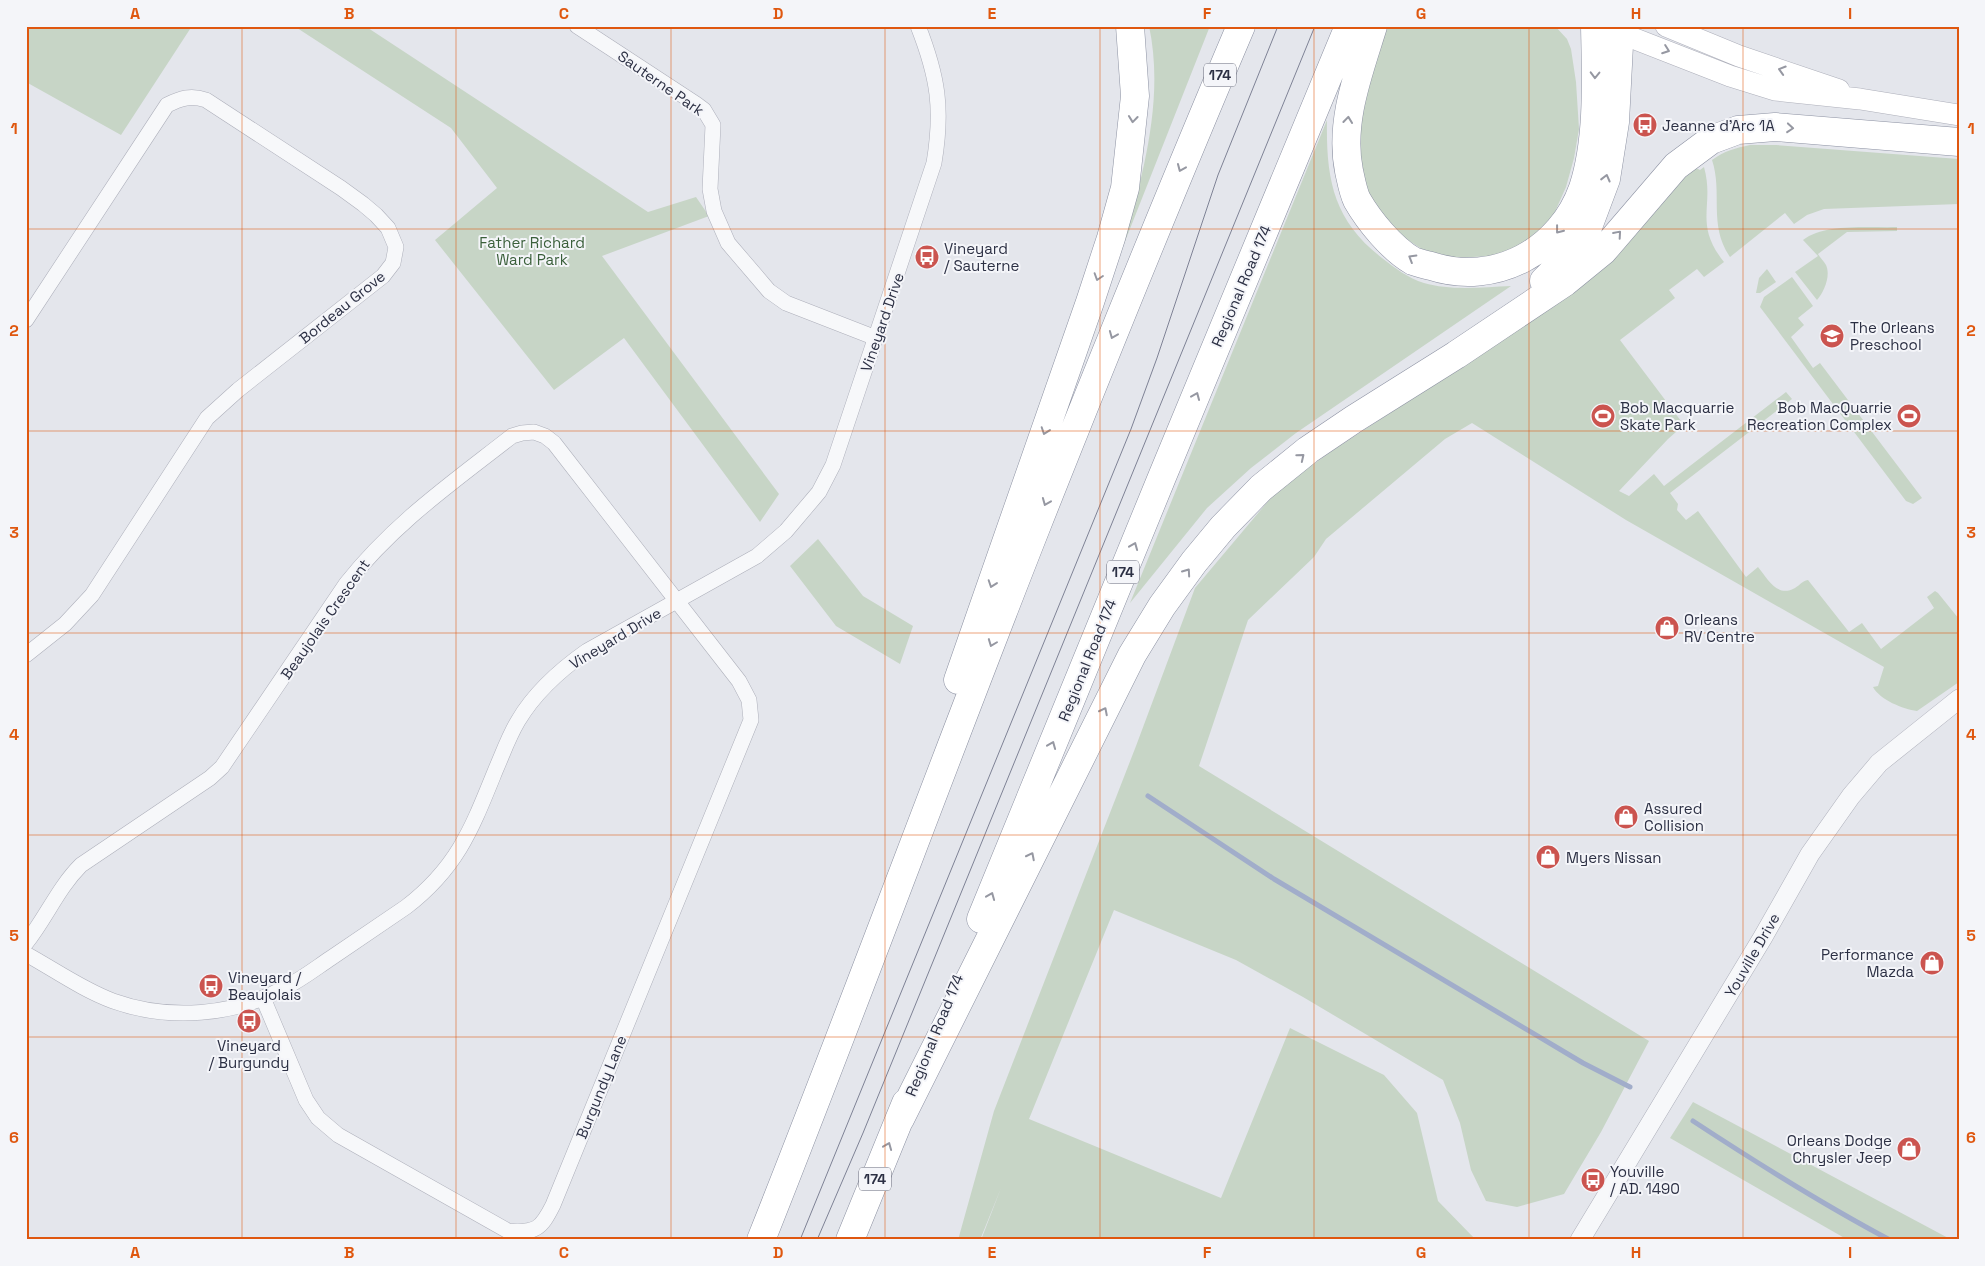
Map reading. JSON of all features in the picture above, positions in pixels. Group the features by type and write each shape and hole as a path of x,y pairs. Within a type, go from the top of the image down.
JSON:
{"highway":[{"path":"760,1240 815,1099 1111,238 1125,188 1135,96 1130,26"},
{"path":"1200,123 1235,26"},
{"name":"174","path":"760,1240 827,1073 1034,532 1154,231 1240,26"},
{"name":"Regional Road 174","path":"850,1240 1349,26"},
{"path":"1373,26 1350,108 1347,131 1349,169 1356,198 1374,226 1413,260 1459,274 1486,272 1506,266 1530,255 1552,238 1570,216 1582,189 1591,155 1594,108 1609,28"},
{"path":"1496,328 1566,259 1588,227 1599,202 1606,179 1615,122 1609,28"},
{"path":"900,1119 1132,655 1162,606 1194,562 1261,488 1308,450 1565,282 1590,262 1617,235 1676,166 1698,149 1722,135 1753,127 1775,127 1959,142"}],"main road":[{"path":"1666,26 1732,54 1808,78 1860,99"},
{"path":"1609,28 1738,78 1775,90 1860,99 1959,115"}],"street":[{"name":"Sauterne Park","path":"577,26 696,104 710,118 713,126 710,189 714,211 728,243 769,291 786,303 876,338"},
{"name":"Vineyard Drive","path":"26,954 90,991 114,1001 154,1011 176,1014 218,1011 263,998 286,988 421,896 451,864 465,842 517,722 534,697 547,684 580,656 757,556 786,531 819,492 842,442 934,163 938,145 939,105 932,61 918,26"},
{"name":"Bordeau Grove","path":"26,320 167,105 182,97 197,97 206,100 363,204 388,228 396,247 393,263 383,276 238,390 208,418 92,595 65,624 26,655"},
{"name":"Beaujolais Crescent","path":"26,943 70,876 82,865 210,778 222,767 346,584 362,564 402,522 512,436 534,432 545,436 554,443 675,601"},
{"name":"Burgundy Lane","path":"263,998 306,1100 318,1118 338,1135 508,1231 526,1233 544,1223 751,720 749,700 745,690 675,601"},
{"name":"Youville Drive","path":"1580,1240 1739,977 1810,854 1850,796 1879,764 1959,699"}],"green space":[{"path":"26,26 192,26 121,135 26,82"},
{"name":"Father Richard Ward Park","path":"294,26 365,26 648,212 696,197 709,216 602,256 779,494 760,522 624,338 554,390 435,240 497,188 451,128"},
{"path":"1149,26 1210,26 1122,249 1144,167 1153,110 1153,54"},
{"path":"1380,26 1555,26 1567,39 1571,49 1576,82 1579,129 1566,187 1554,214 1537,234 1516,247 1491,256 1454,258 1425,251 1400,235 1380,215 1355,164 1360,86"},
{"path":"1327,120 1328,161 1336,197 1353,229 1366,244 1397,269 1424,283 1456,288 1511,286 1296,433 1251,468 1207,508 1130,603"},
{"path":"1750,145 1776,145 1959,159 1959,204 1824,209 1807,215 1794,224 1785,213 1730,257 1719,233 1715,172 1712,160 1730,150"},
{"path":"1704,167 1707,181 1706,214 1709,236 1724,262 1704,277 1697,269 1669,290 1675,298 1620,340 1684,425 1668,439 1619,491 1629,496 1654,474 1664,486 1786,392 1792,399 1670,493 1678,504 1677,510 1686,520 1698,511 1746,577 1758,567 1769,582 1783,591 1795,588 1808,580 1849,632 1862,623 1881,649 1934,608 1927,597 1935,591 1959,619 1959,682 1917,711 1892,703 1876,692 1873,687 1878,686 1884,667 1626,520 1472,423 1445,439 1326,539 1314,557 1248,620 1199,766 1649,1041 1601,1132 1564,1194 1517,1207 1486,1201 1471,1170 1460,1123 1443,1080 1303,997 1236,960 1114,910 1029,1119 1221,1198 1290,1028 1384,1075 1417,1113 1438,1201 1476,1240 981,1240 1001,1188 980,1240 958,1240 994,1111 1136,746 1195,588 1275,493 1330,452 1565,299 1597,271 1668,192 1696,168 1700,170"},
{"path":"1897,227 1897,231 1847,232 1818,254 1826,265 1828,274 1822,293 1817,300 1795,272 1818,256 1803,240 1812,235 1835,229"},
{"path":"1767,269 1776,282 1760,293 1756,293 1759,278"},
{"path":"1792,277 1813,306 1798,318 1804,325 1791,337 1813,368 1820,363 1922,498 1913,504 1906,501 1760,307 1764,297"},
{"path":"818,539 863,596 913,626 900,664 836,626 790,566"},
{"path":"1693,1102 1952,1240 1848,1240 1670,1138"}],"waterway":[{"path":"1148,796 1274,879 1583,1063 1630,1087"},
{"path":"1693,1121 1790,1183 1890,1240"}],"tram line":[{"path":"800,1240 1131,429 1157,358 1218,175 1278,26"},
{"path":"817,1240 863,1133 1315,26"}],"place":[{"name":"Jeanne d'Arc 1A","path":"1645,125"},
{"name":"Vineyard / Sauterne","path":"927,257"},
{"name":"The Orleans Preschool","path":"1832,336"},
{"name":"Bob Macquarrie Skate Park","path":"1603,416"},
{"name":"Bob MacQuarrie Recreation Complex","path":"1909,416"},
{"name":"Orleans RV Centre","path":"1667,628"},
{"name":"Assured Collision","path":"1626,817"},
{"name":"Myers Nissan","path":"1548,857"},
{"name":"Performance Mazda","path":"1932,963"},
{"name":"Vineyard / Beaujolais","path":"211,986"},
{"name":"Vineyard / Burgundy","path":"249,1021"},
{"name":"Orleans Dodge Chrysler Jeep","path":"1909,1149"},
{"name":"Youville / AD. 1490","path":"1593,1180"}]}
